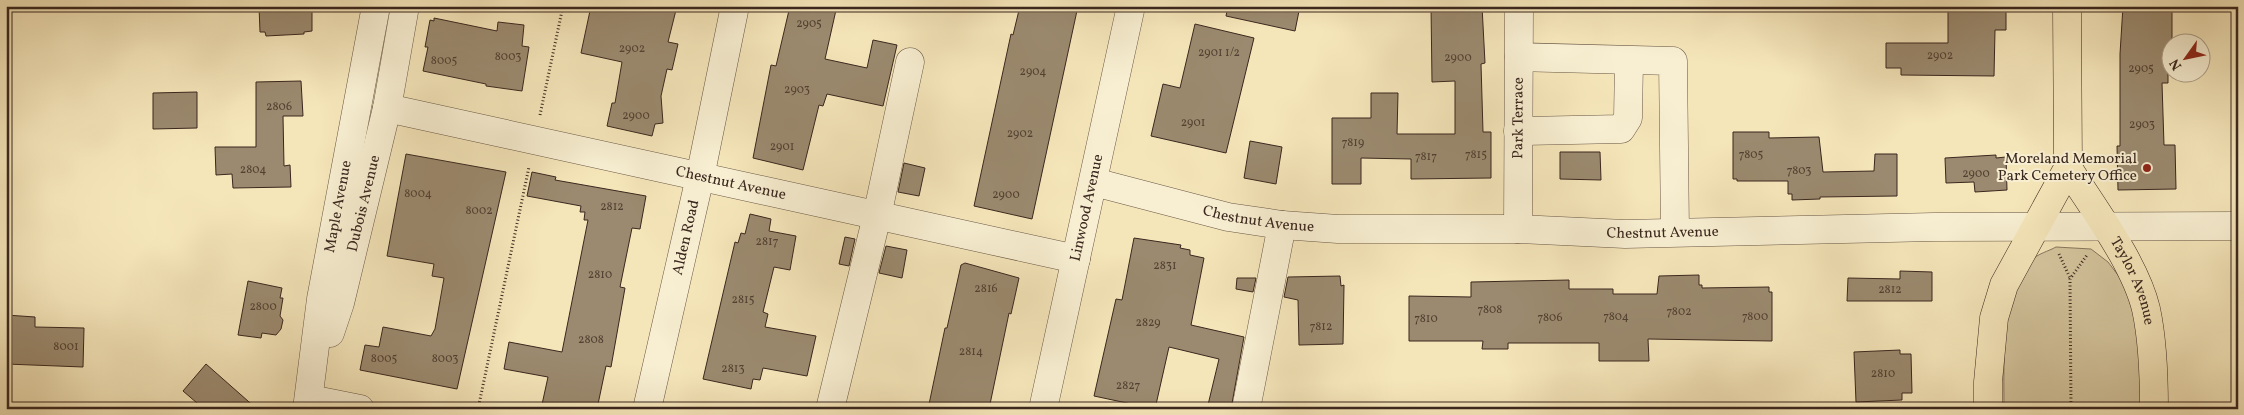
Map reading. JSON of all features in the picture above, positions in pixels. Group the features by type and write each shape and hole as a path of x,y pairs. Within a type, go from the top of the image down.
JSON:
{"main road":[{"path":"1988,409 1988,382 1994,318 2004,285 2068,168 2067,6"},
{"name":"Taylor Avenue","path":"2068,168 2098,238 2136,282 2146,308 2151,343 2154,409"}],"street":[{"name":"Maple Avenue","path":"308,404 321,299 376,6"},
{"name":"Dubois Avenue","path":"308,404 340,303 387,108 405,6"},
{"name":"Alden Road","path":"647,409 700,177 735,6"},
{"name":"Linwood Avenue","path":"1043,409 1131,6"},
{"name":"Park Terrace","path":"1518,229 1519,6"},
{"path":"1519,57 1673,61 1674,232"},
{"path":"1518,131 1621,128 1628,118 1629,61"},
{"path":"830,409 877,216 910,62"},
{"name":"Chestnut Avenue","path":"387,108 1076,259"},
{"path":"345,165 372,170"},
{"name":"Chestnut Avenue","path":"1094,182 1219,215 1282,225 1338,229 1518,229 1625,234 2036,226 2098,238 2238,226"},
{"path":"1246,409 1282,225"},
{"path":"308,404 360,409"}],"path":[{"path":"478,409 564,6"},
{"path":"2070,279 2098,238"},
{"path":"2056,247 2070,279 2070,409"}],"shaded area":[{"path":"2056,247 2091,249 2108,262 2121,279 2138,320 2141,409 2004,409 2004,351 2009,311 2014,292 2032,260"}],"building":[{"path":"259,6 312,6 312,31 304,32 304,34 266,36 265,32 260,32"},
{"path":"591,6 677,6 668,42 678,44 672,70 667,69 661,96 663,123 655,124 652,136 607,126 612,103 615,103 622,62 581,53"},
{"path":"790,6 821,6 836,10 825,59 867,68 873,40 897,45 883,106 827,94 823,106 819,105 803,170 753,158 771,65 776,66"},
{"path":"1020,6 1078,6 1032,219 974,206 1011,34 1013,35"},
{"path":"1228,6 1300,6 1295,31 1226,16"},
{"path":"1431,6 1482,6 1485,63 1481,64 1483,132 1491,132 1491,178 1411,179 1411,159 1361,158 1361,184 1332,184 1332,118 1371,118 1371,93 1398,93 1397,134 1455,134 1455,81 1432,82"},
{"path":"1948,6 2006,6 2006,30 1995,30 1994,76 1901,75 1901,68 1886,68 1886,43 1948,43"},
{"path":"2123,6 2172,6 2172,32 2162,32 2162,82 2168,83 2162,83 2164,145 2175,145 2176,189 2118,190 2117,146 2120,146 2120,54"},
{"path":"434,18 497,31 498,22 524,25 522,46 529,47 522,91 486,86 486,84 423,71 428,47 425,47 430,20 434,21"},
{"path":"1195,24 1254,38 1226,153 1151,136 1163,84 1180,88"},
{"path":"301,81 303,116 283,116 284,166 290,165 291,187 233,188 232,174 216,175 215,147 256,147 256,82"},
{"path":"197,92 197,128 153,129 153,93"},
{"path":"1733,132 1769,132 1769,138 1819,137 1823,172 1874,171 1875,154 1897,154 1897,196 1820,197 1820,199 1792,200 1792,194 1788,194 1788,181 1737,181 1737,179 1733,179"},
{"path":"1250,141 1282,147 1276,184 1244,178"},
{"path":"1560,152 1600,152 1601,180 1560,179"},
{"path":"406,154 506,172 457,389 360,370 365,345 379,347 383,327 431,336 435,329 444,278 432,276 434,264 387,256"},
{"path":"1996,155 1996,158 2006,157 2007,190 1975,192 1974,182 1946,183 1945,158"},
{"path":"904,163 925,168 919,196 898,192"},
{"path":"532,172 556,177 555,180 646,196 640,229 632,228 620,287 625,288 611,367 606,366 597,409 541,409 548,377 504,369 509,342 562,352 588,220 584,220 585,212 580,212 581,206 527,196"},
{"path":"750,214 771,219 769,231 796,236 790,270 774,267 763,312 768,314 765,327 816,336 807,376 763,368 760,380 753,379 751,389 703,379 735,242 738,243 741,233 745,234"},
{"path":"845,237 855,239 849,266 839,264"},
{"path":"1134,238 1181,245 1180,248 1190,250 1190,255 1204,258 1191,325 1244,337 1231,409 1207,409 1219,359 1169,347 1155,409 1094,396 1116,299 1122,300"},
{"path":"886,246 907,250 902,278 879,273"},
{"path":"965,263 1019,278 1011,314 1009,313 989,409 928,409 945,328 947,328 961,265"},
{"path":"1900,271 1932,272 1932,301 1847,301 1848,278 1900,279"},
{"path":"1699,275 1699,285 1702,285 1702,288 1769,287 1769,292 1772,292 1772,341 1648,339 1649,361 1599,361 1599,343 1508,343 1508,349 1482,349 1483,341 1409,341 1409,296 1471,297 1471,282 1569,280 1569,289 1613,289 1613,294 1657,294 1659,276"},
{"path":"1340,276 1341,286 1344,285 1343,344 1299,345 1298,300 1284,297 1288,277"},
{"path":"1237,278 1256,278 1253,292 1236,289"},
{"path":"248,281 282,288 280,298 283,298 280,316 283,320 281,329 276,335 262,333 261,338 238,335"},
{"path":"6,315 35,317 35,327 84,328 83,367 6,364"},
{"path":"1900,350 1900,354 1911,354 1912,393 1902,393 1902,400 1856,402 1854,352"},
{"path":"206,364 257,409 204,409 183,391"}],"place":[{"name":"Moreland Memorial Park Cemetery Office","path":"2147,168"}]}
